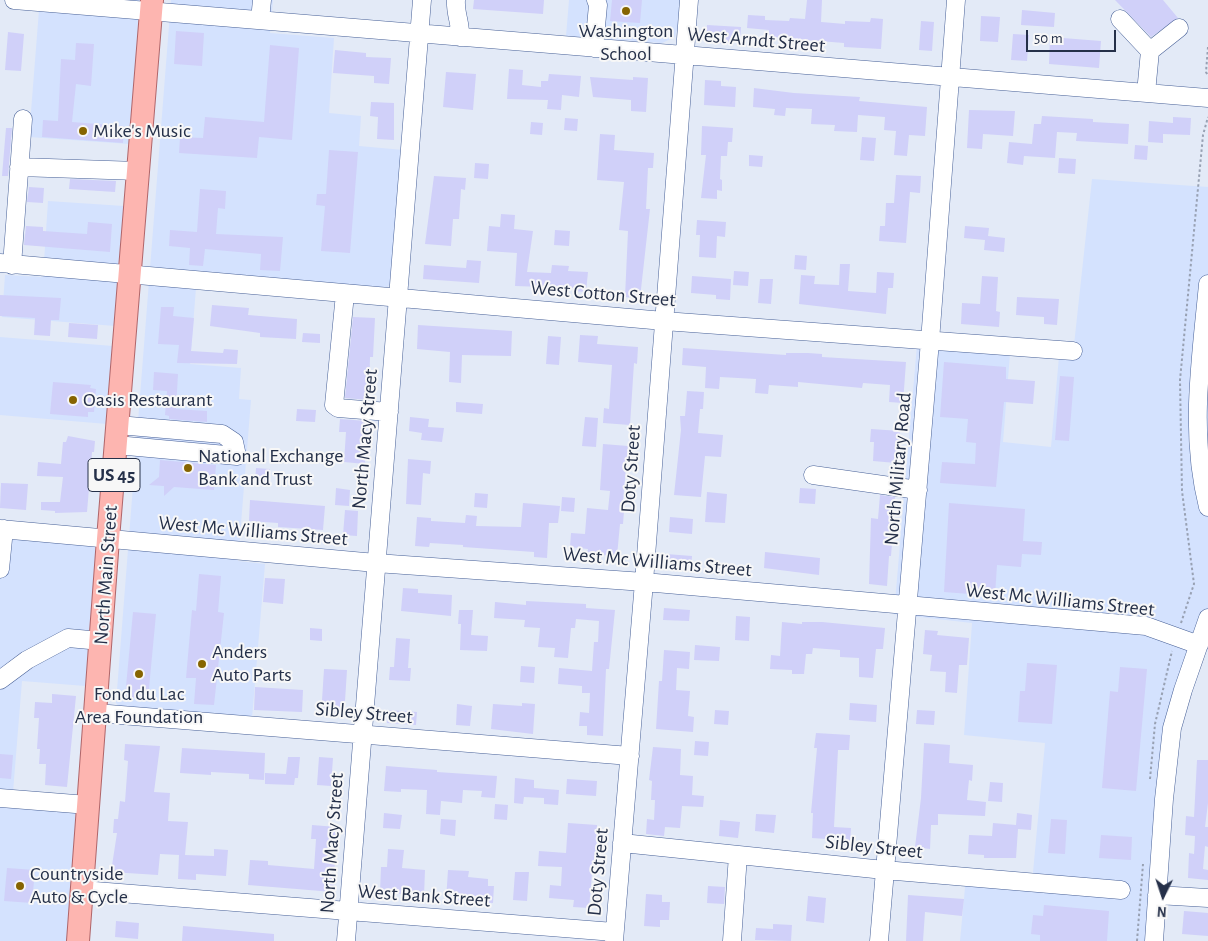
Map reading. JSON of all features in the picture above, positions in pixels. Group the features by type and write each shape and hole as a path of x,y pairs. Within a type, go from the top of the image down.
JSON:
{"main road":[{"name":"North Main Street","path":"78,941 108,539 152,5"}],"street":[{"name":"West Arndt Street","path":"14,0 232,9 260,20 1208,98"},
{"path":"260,20 262,0"},
{"name":"North Macy Street","path":"346,941 422,0"},
{"path":"456,0 455,14 461,26 460,37"},
{"path":"594,48 598,5 596,0"},
{"name":"Doty Street","path":"614,936 644,582 689,0"},
{"name":"North Military Road","path":"879,941 918,490 956,0"},
{"path":"1120,19 1150,52"},
{"path":"1146,93 1150,52 1179,28"},
{"path":"6,264 19,167 23,119"},
{"path":"19,167 138,171"},
{"name":"West Cotton Street","path":"6,264 664,321 1073,351"},
{"path":"1208,284 1203,411 1196,424 1208,507"},
{"path":"345,294 334,405 338,408 388,412"},
{"path":"117,435 237,456"},
{"path":"813,475 918,490"},
{"path":"0,569 2,529"},
{"name":"West Mc Williams Street","path":"2,529 376,563 644,582 1146,626 1199,644"},
{"path":"1154,941 1170,744 1183,690 1208,618"},
{"path":"0,680 27,660 68,638 101,641"},
{"name":"Sibley Street","path":"96,713 630,756"},
{"path":"0,798 88,805"},
{"name":"Sibley Street","path":"622,843 884,870 1121,890"},
{"path":"732,941 738,855"},
{"name":"West Bank Street","path":"82,890 614,936"},
{"path":"1157,895 1208,898"}],"path":[{"path":"1208,48 1206,72 1208,76"}],"shaded area":[{"path":"65,0 141,0 129,144 29,137 39,10"},
{"path":"171,0 273,0 270,33 334,38 329,113 361,116 359,146 403,150 391,283 386,288 197,275 190,364 241,368 239,399 251,400 238,561 265,564 252,718 121,708 116,703"},
{"path":"569,0 680,0 678,27 675,37 662,43 566,36"},
{"path":"1092,179 1208,187 1208,636 1183,690 1154,941 960,941 966,877 1032,883 1045,743 964,735 972,623 894,614 918,333 1011,341 1003,442 1051,447 1060,345 1074,345"},
{"path":"48,201 124,206 115,326 2,317 5,275 43,277"},
{"path":"0,337 113,346 107,424 0,415"},
{"path":"0,529 108,539 98,687 22,681 13,792 88,805 78,941 0,941"}],"building":[{"path":"474,0 544,0 543,14 473,9"},
{"name":"Washington School","path":"612,0 642,0 640,23 610,21"},
{"path":"807,0 822,0 821,22 845,24 845,21 870,22 871,18 883,19 881,49 844,47 844,43 769,37 769,30 747,28 748,15 765,16 765,20 789,21 790,18 805,19"},
{"path":"1115,0 1163,0 1178,18 1151,37"},
{"path":"1022,10 1055,13 1054,27 1021,25"},
{"path":"981,16 1000,17 998,42 980,41"},
{"path":"921,21 934,22 932,51 919,50"},
{"path":"707,25 741,27 740,41 729,41 729,44 706,43"},
{"path":"176,31 204,33 202,66 174,64"},
{"path":"8,32 24,34 21,71 5,70"},
{"path":"1013,34 1029,35 1027,61 1011,60"},
{"path":"1050,37 1101,41 1099,68 1049,64"},
{"path":"76,43 94,44 91,86 76,84 72,122 124,126 123,143 42,137 43,120 58,121 61,59 75,60"},
{"path":"270,45 299,48 292,140 259,137 257,158 179,153 180,137 203,138 205,117 264,122"},
{"path":"335,50 366,53 366,57 391,58 389,84 374,83 374,76 333,73"},
{"path":"509,69 523,70 522,85 541,87 541,81 548,81 549,74 581,76 579,97 562,95 561,110 547,109 548,100 507,99"},
{"path":"446,72 476,74 473,110 443,107"},
{"path":"590,77 633,80 633,77 648,78 646,112 631,111 631,100 593,97"},
{"path":"705,80 721,81 721,86 736,87 735,107 704,105"},
{"path":"754,88 794,93 860,97 859,101 927,107 925,136 909,135 907,156 894,155 896,131 884,130 885,117 858,115 857,132 834,131 835,125 811,124 812,109 786,108 785,116 774,115 775,109 753,107"},
{"path":"371,102 394,103 394,140 377,139 378,117 370,116"},
{"path":"969,110 1015,111 1013,136 983,134 982,149 967,148"},
{"path":"1042,116 1093,119 1093,122 1129,124 1128,144 1076,141 1077,133 1057,132 1055,158 1024,156 1023,165 1007,163 1009,142 1032,144 1034,124 1041,124"},
{"path":"1173,117 1191,118 1190,135 1163,134 1163,143 1148,142 1149,121 1173,123"},
{"path":"565,118 578,119 577,131 564,130"},
{"path":"531,122 543,123 542,135 530,134"},
{"path":"702,126 733,128 732,142 728,142 727,156 721,156 720,179 722,180 722,191 717,190 717,199 701,198 706,155 701,155"},
{"path":"6,128 12,128 8,176 2,176"},
{"path":"600,134 615,135 614,150 654,153 653,168 648,168 646,209 650,209 640,298 625,297 628,231 619,230 624,182 597,180"},
{"path":"862,137 876,138 874,161 860,160"},
{"path":"1135,145 1148,146 1147,160 1134,159"},
{"path":"329,150 358,152 350,253 321,251 325,206 316,205 317,194 326,194"},
{"path":"749,155 763,156 762,167 749,166"},
{"path":"1059,158 1076,159 1075,174 1058,173"},
{"path":"475,163 489,164 488,179 474,178"},
{"path":"896,175 921,176 920,193 910,192 906,243 879,241 880,226 885,226 886,203 894,203"},
{"path":"434,176 466,178 465,190 461,189 459,219 453,219 451,246 425,244"},
{"path":"70,179 116,181 115,192 69,189"},
{"path":"29,187 44,188 43,203 27,202"},
{"path":"200,189 226,191 225,209 218,208 216,234 283,237 280,271 260,270 261,254 205,249 203,266 189,265 190,248 169,246 170,230 197,232"},
{"path":"501,214 515,215 514,229 533,231 527,272 551,273 552,265 569,266 568,271 588,272 586,292 573,291 573,288 515,286 517,253 487,251 489,226 500,227"},
{"path":"697,220 726,222 725,237 717,236 716,258 699,257 700,235 696,235"},
{"path":"88,222 112,224 110,252 24,245 26,226 43,227 43,231 87,234"},
{"path":"965,226 989,228 988,236 1005,238 1004,252 984,250 985,240 964,238"},
{"path":"555,230 570,231 569,246 554,245"},
{"path":"795,255 807,256 806,270 794,269"},
{"path":"467,260 481,261 479,283 423,279 424,265 466,268"},
{"path":"840,264 850,264 848,291 876,293 877,272 894,273 893,288 888,288 886,314 799,304 801,275 815,276 814,284 839,285"},
{"path":"734,271 749,272 748,286 733,285"},
{"path":"692,276 731,279 730,300 716,299 716,295 691,293"},
{"path":"982,276 998,277 996,311 1000,312 999,327 961,324 962,303 980,304"},
{"path":"760,279 773,279 771,304 758,303"},
{"path":"0,295 61,298 59,320 51,320 50,336 34,335 35,318 0,316"},
{"path":"1017,297 1059,299 1057,325 1044,324 1044,317 1016,315"},
{"path":"212,305 249,308 248,315 297,319 296,339 260,337 260,333 210,326"},
{"path":"161,307 174,307 173,316 194,318 191,351 223,353 224,349 238,350 237,364 177,363 179,345 158,344"},
{"path":"353,317 375,318 373,357 370,357 369,400 345,398"},
{"path":"69,323 98,325 97,339 68,337"},
{"path":"418,325 512,331 511,356 462,355 461,383 449,382 450,352 417,349"},
{"path":"303,333 320,334 320,343 302,342"},
{"path":"580,335 598,336 597,344 638,347 637,364 634,363 630,425 603,423 604,408 609,409 612,365 578,362"},
{"path":"548,336 561,337 559,365 546,364"},
{"path":"683,348 786,355 786,353 808,353 822,354 822,357 906,362 903,403 889,402 890,385 863,383 862,388 798,382 798,387 769,385 768,394 755,393 756,379 720,377 719,389 705,388 706,367 682,365"},
{"path":"944,362 1006,367 1006,379 1035,381 1033,404 1004,402 996,487 940,483 942,462 975,464 976,443 966,442 968,419 940,417"},
{"path":"154,372 178,374 176,409 207,411 207,422 169,419 169,416 165,415 167,391 153,390"},
{"path":"1060,376 1074,377 1069,441 1055,440"},
{"name":"Oasis Restaurant","path":"53,382 91,385 90,388 96,389 94,412 88,412 88,417 50,414"},
{"path":"687,391 704,392 698,433 723,435 721,457 705,456 701,497 674,495 681,430 680,416 685,416"},
{"path":"456,402 483,404 482,414 456,412"},
{"path":"297,409 316,410 315,422 296,421"},
{"path":"410,417 429,419 428,427 444,428 442,442 421,440 422,433 409,431"},
{"path":"585,417 598,418 596,447 582,446"},
{"path":"340,419 367,421 365,464 344,462 346,432 339,432"},
{"path":"871,429 900,431 896,463 873,461 874,442 870,442"},
{"path":"68,436 95,441 94,452 92,452 87,512 55,513 55,511 41,510 41,502 60,502 63,477 37,476 38,462 61,464 63,442 66,442"},
{"path":"603,444 628,446 622,511 624,511 623,524 620,524 617,556 587,554 588,549 570,547 571,533 585,534 587,508 608,510 610,491 600,490"},
{"path":"408,459 431,461 430,474 423,473 421,505 406,504"},
{"name":"National Exchange Bank and Trust","path":"160,460 216,465 214,490 174,487 164,496 164,486 149,485 159,477"},
{"path":"256,468 270,469 269,483 255,482"},
{"path":"1,483 28,484 26,510 0,508"},
{"path":"336,488 350,490 349,506 335,505"},
{"path":"800,488 816,489 815,504 799,503"},
{"path":"707,492 727,494 725,523 705,522"},
{"path":"475,493 488,494 487,508 474,507"},
{"path":"880,495 895,497 887,586 869,584 871,518 878,519"},
{"path":"562,497 575,498 574,512 561,511"},
{"path":"250,500 325,506 323,530 278,527 278,523 249,521"},
{"path":"523,503 560,506 558,523 549,523 547,558 534,557 534,552 463,547 463,545 430,543 429,547 415,546 417,517 431,518 431,521 465,523 466,515 477,516 476,526 521,527"},
{"path":"949,503 1025,509 1023,541 1042,542 1041,555 1022,554 1021,567 997,565 995,596 944,592"},
{"path":"345,510 358,511 357,536 343,535"},
{"path":"670,517 693,519 692,534 669,532"},
{"path":"765,552 820,558 819,575 764,568"},
{"path":"666,554 692,556 691,569 665,567"},
{"name":"Anders Auto Parts","path":"199,574 221,576 218,612 224,613 214,705 194,704 196,678 186,678 192,610 196,611"},
{"path":"265,578 285,579 283,604 263,602"},
{"path":"403,588 418,589 418,593 452,595 451,616 401,611"},
{"path":"526,601 586,604 586,608 615,610 609,669 606,669 603,736 587,735 587,726 579,726 580,712 589,713 590,693 582,693 582,686 558,684 559,668 592,671 594,642 598,642 599,621 576,619 575,628 571,628 568,658 554,657 555,648 538,647 540,628 524,627 525,620 494,618 495,602 526,605"},
{"path":"664,608 690,610 689,621 663,620"},
{"path":"459,610 473,610 471,635 488,636 487,651 460,650 461,624 458,624"},
{"path":"133,612 156,614 148,699 125,697"},
{"path":"736,616 750,617 749,641 735,640"},
{"path":"782,622 802,624 802,622 822,622 885,628 883,649 876,649 873,678 859,677 859,658 840,657 840,650 813,648 812,654 806,654 804,674 792,674 792,670 770,669 771,655 780,656"},
{"path":"310,628 322,629 322,641 310,640"},
{"path":"925,630 938,631 937,635 969,638 967,665 959,665 957,693 945,692 946,672 930,671 932,655 923,654"},
{"path":"396,638 410,639 408,668 411,668 410,681 389,680 390,667 394,667"},
{"path":"695,645 720,647 719,661 694,660"},
{"path":"664,650 690,652 689,669 677,668 676,690 690,691 688,716 694,717 693,732 656,729 659,681 662,681"},
{"path":"1027,663 1057,665 1052,724 1018,722 1020,691 1025,691"},
{"path":"521,666 535,667 534,683 520,682"},
{"path":"1120,667 1147,669 1136,791 1102,788 1110,691 1118,692"},
{"path":"324,669 347,670 344,717 321,716"},
{"path":"255,687 303,690 302,712 254,710"},
{"path":"52,694 76,696 67,787 45,785 46,764 39,764 40,749 37,749 39,718 34,718 35,702 52,703"},
{"path":"522,703 535,704 533,734 491,729 493,704 522,706"},
{"path":"850,703 877,705 876,722 849,720"},
{"path":"457,704 472,706 470,726 456,725"},
{"path":"388,710 417,712 416,725 387,723"},
{"path":"715,710 729,711 728,725 714,724"},
{"path":"917,710 935,711 934,725 916,724"},
{"path":"816,733 850,735 849,750 838,750 834,827 851,828 850,846 840,845 841,840 812,838 813,813 811,813 817,748 814,748"},
{"path":"695,741 709,742 708,756 694,755"},
{"path":"924,743 950,745 949,763 973,765 972,781 969,780 967,800 986,802 985,816 938,814 938,825 931,825 930,849 915,847 921,798"},
{"path":"125,744 160,746 154,792 170,793 168,821 188,822 185,855 214,856 214,849 228,850 226,876 196,874 196,880 178,879 179,855 160,854 158,875 111,872 117,833 113,833 114,819 118,819 120,801 125,802 128,761 124,760"},
{"path":"653,747 681,749 680,775 693,776 692,795 704,796 703,807 682,806 680,828 665,827 664,836 646,834 647,819 654,820 655,800 651,800 652,781 649,780"},
{"path":"182,748 265,753 264,780 249,779 249,774 211,772 211,775 180,773"},
{"path":"0,754 13,755 11,779 0,778"},
{"path":"288,757 300,757 298,778 295,778 294,785 265,784 265,773 286,774"},
{"path":"319,757 333,758 331,786 317,785"},
{"path":"1197,760 1208,760 1208,803 1205,827 1208,827 1208,847 1205,846 1203,869 1208,870 1208,880 1188,878 1189,853 1194,854 1195,836 1185,835 1186,816 1194,817"},
{"path":"386,766 497,776 495,798 481,797 482,791 463,790 462,803 441,801 440,815 426,814 427,790 401,789 401,792 384,791"},
{"path":"515,778 534,780 534,788 559,790 558,805 544,804 544,798 524,797 523,804 514,803"},
{"path":"567,779 597,781 596,796 566,794"},
{"path":"990,782 1003,783 1002,802 988,801"},
{"path":"495,804 508,805 507,820 494,819"},
{"path":"384,813 402,815 400,829 383,828"},
{"path":"1017,813 1032,815 1031,830 1018,829 1016,858 984,858 984,855 968,854 969,835 992,836 993,823 1016,825"},
{"path":"756,814 776,815 774,833 755,831"},
{"path":"441,819 456,820 455,836 440,834"},
{"path":"1051,819 1067,820 1065,854 1048,853"},
{"path":"720,820 740,822 738,838 719,836"},
{"path":"568,823 597,825 596,862 593,861 589,908 573,907 574,900 549,898 550,885 561,886 562,867 538,866 539,851 566,853"},
{"path":"312,825 337,827 333,892 248,885 250,860 268,861 268,865 314,869 316,839 311,839"},
{"path":"1101,835 1132,837 1131,860 1099,858"},
{"path":"388,849 404,850 402,868 425,870 424,896 380,892 381,867 387,867"},
{"name":"Countryside Auto & Cycle","path":"7,868 35,870 32,903 4,901"},
{"path":"448,870 469,871 468,877 488,879 488,886 494,886 493,903 446,900"},
{"path":"515,872 529,872 527,901 513,900"},
{"path":"708,886 725,887 724,904 707,903"},
{"path":"646,894 662,895 662,902 670,902 669,920 660,920 660,927 644,926"},
{"path":"908,895 964,899 962,916 925,912 923,941 906,941"},
{"path":"808,896 826,898 824,923 806,921"},
{"path":"1044,905 1109,911 1107,941 1040,941 1040,935 1031,934 1033,915 1043,916"},
{"path":"1184,911 1208,913 1208,936 1182,934"},
{"path":"116,921 139,923 138,939 115,937"},
{"path":"773,924 792,925 791,941 755,940 756,928 773,929"},
{"path":"183,926 274,934 274,941 182,941"}],"place":[{"name":"Washington School","path":"626,11"},
{"name":"Mike's Music","path":"83,131"},
{"name":"Oasis Restaurant","path":"73,400"},
{"name":"National Exchange Bank and Trust","path":"188,468"},
{"name":"Anders Auto Parts","path":"202,664"},
{"name":"Fond du Lac Area Foundation","path":"139,674"},
{"name":"Countryside Auto & Cycle","path":"20,886"}]}
